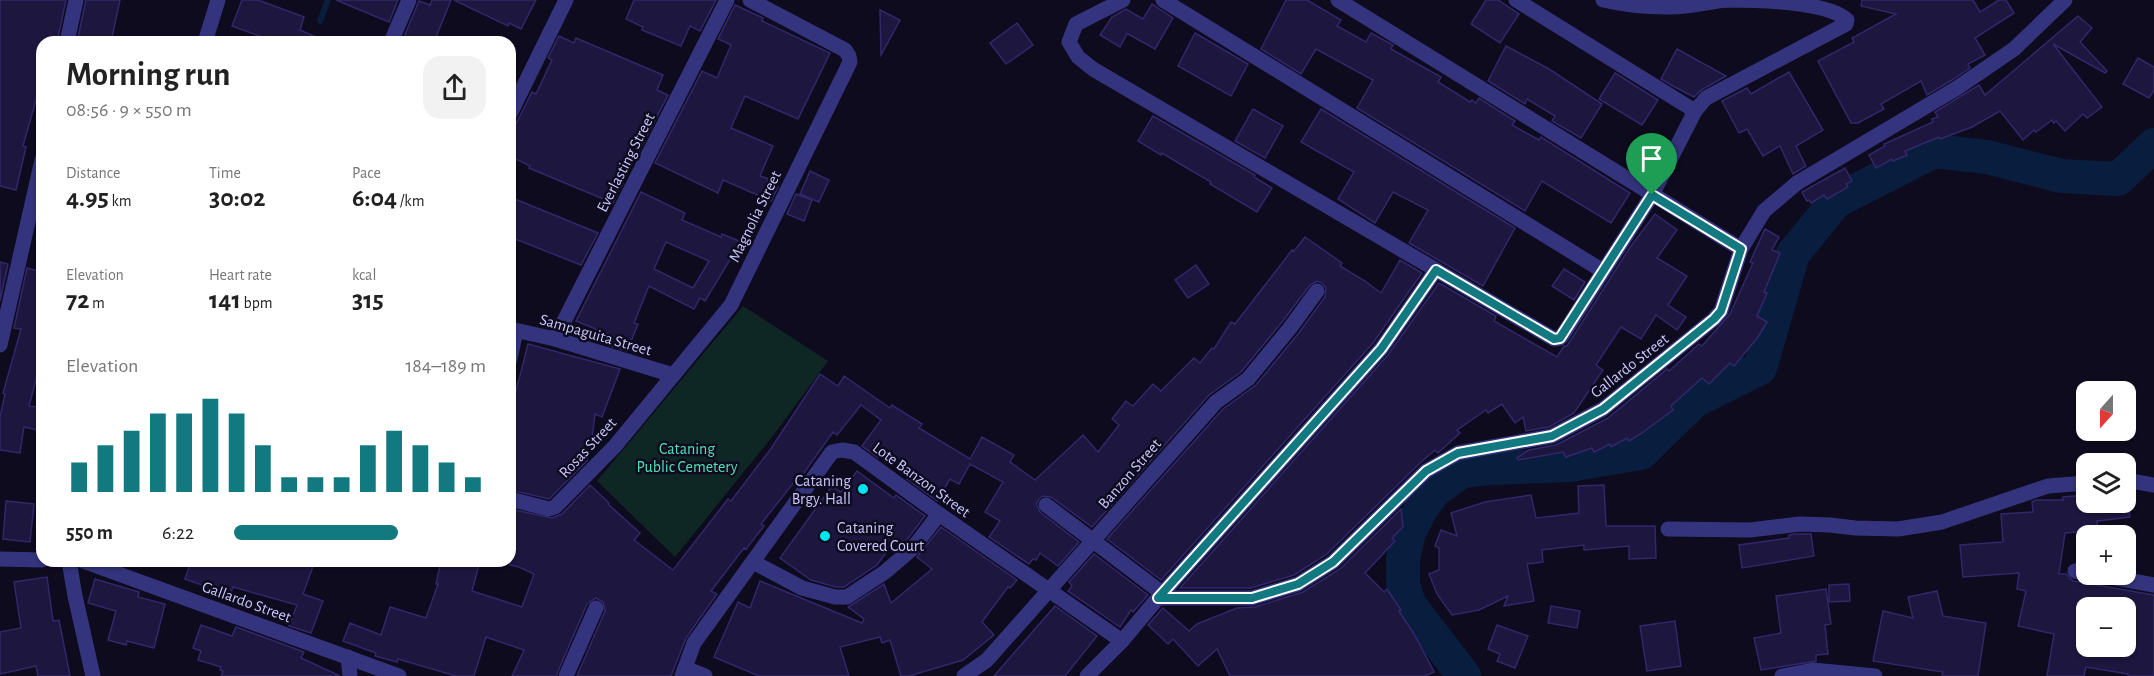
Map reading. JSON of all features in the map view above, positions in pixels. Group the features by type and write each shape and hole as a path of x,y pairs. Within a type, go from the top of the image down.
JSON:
{"street":[{"path":"68,36 76,0"},
{"path":"207,36 218,0"},
{"path":"394,36 409,0"},
{"path":"516,102 566,0"},
{"name":"Everlasting Street","path":"555,339 726,0"},
{"name":"Magnolia Street","path":"672,375 731,305 850,62 845,50 750,0"},
{"path":"1123,0 1077,24 1069,42 1078,57 1093,69 1554,339 1560,338 1564,333 1652,195 1695,111 1706,98 1846,24 1847,20 1832,10 1780,1 1727,0 1669,8 1603,0"},
{"path":"1163,0 1602,271"},
{"path":"1338,0 1741,249"},
{"path":"1516,0 1695,111"},
{"name":"Gallardo Street","path":"1160,596 1252,598 1298,584 1333,562 1426,471 1434,466 1458,453 1552,436 1603,409 1721,311 1741,249 1764,211 1797,183 1957,88 2014,49 2065,0"},
{"path":"0,345 36,214"},
{"path":"1087,676 1122,641 1381,349 1436,270"},
{"name":"Banzon Street","path":"964,676 987,660 1216,402 1248,379 1317,291"},
{"name":"Sampaguita Street","path":"516,331 555,339 672,375"},
{"name":"Rosas Street","path":"516,501 549,508 555,507 615,446 672,375"},
{"name":"Lote Banzon Street","path":"684,672 694,643 832,452 842,450 854,452 1122,641"},
{"path":"2136,482 2154,485"},
{"path":"1668,529 1749,530 1800,524 1898,529 1942,522 2048,486 2076,484"},
{"path":"1046,505 1094,541 1160,596"},
{"path":"753,562 802,588 835,597 847,597 885,572 913,548 939,514"},
{"path":"0,559 36,560"},
{"path":"70,567 93,676"},
{"name":"Gallardo Street","path":"100,567 399,676"},
{"path":"2136,582 2154,585"},
{"path":"566,676 596,608"},
{"path":"348,657 350,676"},
{"path":"1782,676 1813,670 1875,676"},
{"path":"684,672 705,676"}],"green space":[{"name":"Cataning Public Cemetery","path":"743,306 828,361 773,436 675,557 597,481"}],"building":[{"path":"0,0 66,0 58,36 36,36 36,100 23,146 26,147 16,190 0,186"},
{"path":"86,0 120,0 112,36 78,36"},
{"path":"242,0 258,0 304,17 300,30 314,36 260,36 232,26"},
{"path":"336,0 398,0 389,22"},
{"path":"432,0 451,0 436,36 404,36 419,1 430,5"},
{"path":"454,0 536,0 521,29 509,23 508,26"},
{"path":"634,0 716,0 700,31 690,26 681,46 642,30 643,27 626,19"},
{"path":"1286,0 1307,0 1341,20 1337,26 1366,42 1371,33 1393,45 1391,49 1441,77 1438,82 1470,102 1472,100 1476,103 1479,98 1515,121 1512,125 1539,140 1541,137 1630,193 1611,223 1542,181 1525,211 1357,108 1373,80 1316,49 1301,74 1261,49"},
{"path":"1486,0 1498,0 1519,14 1500,43 1471,24"},
{"path":"1862,0 1973,0 1980,12 1999,0 2006,0 2014,13 1975,38 1985,55 1968,64 1970,68 1927,95 1921,81 1881,104 1884,109 1858,123 1851,123 1818,61 1854,42 1852,38 1896,14 1861,6"},
{"path":"1152,4 1173,18 1155,49 1127,34 1120,47 1100,35 1112,17 1126,9 1143,19"},
{"path":"735,5 763,18 762,21 830,53 798,119 745,96 731,128 773,146 760,176 769,179 767,182 778,187 771,201 723,180 718,193 655,163 702,71 717,78 731,45 718,39"},
{"path":"880,10 900,20 881,55"},
{"path":"2078,16 2092,28 2080,42 2107,71 2105,73 2053,44 2102,107 2087,118 2083,114 2065,131 2056,121 2054,123 2052,120 2036,132 2034,130 2023,140 2000,111 1972,127 1905,151 1907,155 1893,161 1892,159 1876,168 1869,155 1885,146 1884,144 1933,122 1932,119 1938,117 1935,112 1979,85 1985,95"},
{"path":"1017,23 1033,45 1006,64 990,43"},
{"path":"1195,33 1248,64 1231,96 1178,66"},
{"path":"559,36 574,43 576,38 663,75 657,90 668,95 637,155 629,151 616,180 623,183 613,203 529,168 530,166 516,159 516,124 532,92 536,94 552,60 548,58"},
{"path":"1506,46 1549,69 1602,104 1581,138 1552,121 1555,116 1527,99 1525,104 1488,81"},
{"path":"1677,49 1726,76 1701,90 1694,97 1673,86 1661,79"},
{"path":"2138,58 2154,67 2154,90 2149,98 2123,84"},
{"path":"1789,72 1823,130 1796,146 1806,166 1793,174 1780,146 1763,156 1747,129 1739,133 1722,101 1747,88 1751,94"},
{"path":"1615,73 1658,100 1642,125 1599,99"},
{"path":"1253,109 1283,126 1265,158 1235,141"},
{"path":"1321,109 1515,228 1483,286 1409,243 1428,210 1393,192 1375,223 1338,199 1354,172 1301,142"},
{"path":"1153,116 1255,175 1254,177 1272,188 1257,212 1210,184 1211,182 1138,141"},
{"path":"1641,146 1656,156 1648,168 1632,158"},
{"path":"1845,168 1852,181 1846,184 1848,187 1827,199 1824,195 1811,203 1807,201 1802,192"},
{"path":"810,171 829,180 819,202 800,194"},
{"path":"641,192 685,213 682,220 721,237 722,234 739,241 705,301 700,298 694,309 649,286 634,323 638,324 627,351 610,346 613,336 576,321","holes":["666,242 709,261 693,288 654,269"]},
{"path":"796,194 812,200 804,221 787,214"},
{"path":"516,199 598,233 581,265 516,239"},
{"path":"1655,214 1677,230 1657,258 1687,276 1668,305 1686,317 1677,330 1656,315 1641,339 1621,327 1596,365 1603,370 1574,413 1549,427 1526,431 1523,417 1515,423 1502,404 1488,413 1486,410 1457,430 1460,433 1438,453 1435,450 1419,464 1327,554 1294,575 1251,588 1180,588 1388,355 1439,283 1496,316 1494,321 1557,357 1564,346 1567,346 1631,246"},
{"path":"1765,229 1779,237 1772,250 1780,253 1757,316 1767,322 1758,337 1734,366 1730,363 1709,384 1702,378 1671,406 1673,410 1629,441 1627,438 1611,447 1610,444 1594,452 1592,448 1566,457 1563,452 1518,460 1517,458 1529,450 1556,445 1608,418 1667,369 1669,371 1699,344 1702,346 1730,314 1753,263 1750,262"},
{"path":"1305,237 1342,263 1340,266 1381,293 1400,260 1422,273 1373,343 1161,580 1107,539 1223,409 1256,385 1325,297 1326,288 1322,283 1317,281 1310,285 1241,372 1209,395 1092,527 1051,497 1043,496 1039,499 1036,504 1040,512 1079,542 1058,566 1040,553 1036,560 1033,559 1029,564 989,537 1000,521 985,512 1003,482 970,464 959,484 950,479 937,501 907,479 912,472 881,453 878,458 862,446 881,420 861,405 837,435 833,432 799,480 791,486 761,524 764,526 711,591 717,594 686,638 671,676 577,676 605,611 603,602 596,598 587,604 556,676 512,676 524,650 486,637 474,676 456,676 398,659 397,662 375,656 376,653 343,641 350,623 381,635 390,607 426,618 438,584 436,584 440,567 478,567 472,591 522,607 534,574 516,566 516,510 552,518 562,514 590,485 640,533 634,540 673,570 728,499 731,501 770,450 820,374 838,386 844,376 890,408 892,405 922,424 919,428 970,459 982,437 1014,455 1010,462 1035,480 1083,435 1098,452 1119,425 1112,419 1126,401 1133,406 1153,384 1161,391 1194,358 1200,363 1212,348 1214,349 1231,322 1235,324 1292,250 1294,251"},
{"path":"0,262 8,264 0,301"},
{"path":"1196,265 1209,284 1188,298 1175,280"},
{"path":"27,268 36,270 36,380 29,406 36,407 36,430 24,427 20,453 0,450 0,417 5,394 3,393 21,329 14,328"},
{"path":"1564,269 1585,282 1574,300 1552,286"},
{"path":"528,344 620,369 602,417 595,414 587,461 549,499 516,491 516,391"},
{"path":"857,471 894,498 896,495 925,516 906,541 902,544 896,539 877,565 844,587 811,580 780,558 832,486 841,492"},
{"path":"1604,485 1606,526 1655,526 1656,558 1629,559 1629,546 1584,550 1584,545 1542,550 1543,562 1527,564 1534,601 1504,606 1508,596 1479,610 1452,615 1437,594 1429,574 1439,570 1439,548 1435,546 1441,530 1457,536 1451,513 1485,502 1531,495 1536,518 1579,513 1578,486"},
{"path":"2076,496 2076,513 2129,513 2130,517 2097,521 2097,525 2076,525 2076,532 2065,533 2059,574 2066,574 2076,582 2076,585 2096,585 2154,595 2154,676 2128,676 2128,674 2086,667 2084,676 2047,676 2054,634 2018,626 2026,591 2017,589 2019,573 1963,577 1960,545 2003,542 2001,514 2033,512 2032,502 2036,500 2063,500 2063,497"},
{"path":"6,501 34,504 30,542 3,539"},
{"path":"1401,509 1403,527 1392,538 1395,541 1365,573 1384,592 1387,589 1401,610 1399,611 1434,672 1425,676 1230,676 1217,649 1198,666 1173,639 1168,644 1148,625 1163,608 1189,631 1197,624 1237,608 1255,607 1303,592 1340,569"},
{"path":"941,527 1017,580 1010,588 1008,587 982,622 994,635 963,660 909,676 901,676 890,640 882,643 880,637 840,647 849,676 759,676 714,657 738,602 750,608 760,581 862,623 864,619 848,607 884,584 891,603 932,569 917,557"},
{"path":"1811,534 1814,556 1742,568 1739,545 1789,538 1789,535"},
{"path":"1094,554 1148,595 1133,612 1131,610 1120,627 1068,591 1072,586 1069,582"},
{"path":"189,567 313,567 303,594 323,601 311,633 289,626 297,605 233,587 230,595 185,579"},
{"path":"47,577 53,621 59,620 70,676 38,676 36,666 0,674 0,632 21,628 14,582"},
{"path":"95,579 139,592 138,597 165,604 154,648 127,641 126,645 108,640 116,611 88,603"},
{"path":"1849,584 1850,601 1829,602 1829,585"},
{"path":"1826,589 1831,624 1825,625 1828,654 1816,655 1816,661 1761,670 1754,638 1781,633 1776,596"},
{"path":"1937,591 1943,616 1986,623 1978,676 1942,676 1943,672 1873,661 1883,611 1913,618 1908,597"},
{"path":"1055,606 1097,636 1065,676 994,676"},
{"path":"1551,606 1580,611 1577,628 1548,623"},
{"path":"1675,621 1681,666 1647,671 1640,626"},
{"path":"201,625 232,636 236,627 304,652 301,658 340,676 221,676 223,671 220,670 221,667 198,660 201,651 193,648"},
{"path":"1497,625 1528,636 1515,668 1497,661 1500,654 1488,649"}],"waterway":[{"path":"320,21 328,0"},
{"path":"1464,676 1409,604 1403,584 1403,558 1409,533 1421,509 1435,490 1462,471 1570,465 1641,453 1694,401 1760,368 1793,254 1836,201 1934,151 1987,157 2061,176 2118,179 2154,145"}],"place":[{"name":"Cataning Brgy. Hall","path":"863,489"},
{"name":"Cataning Covered Court","path":"825,536"}],"route":[{"path":"1652,195 1741,249 1721,311 1631,389 1603,409 1552,436 1458,453 1426,471 1333,562 1298,584 1252,598 1158,598 1381,349 1436,270 1554,339 1560,338 1652,195"}]}
